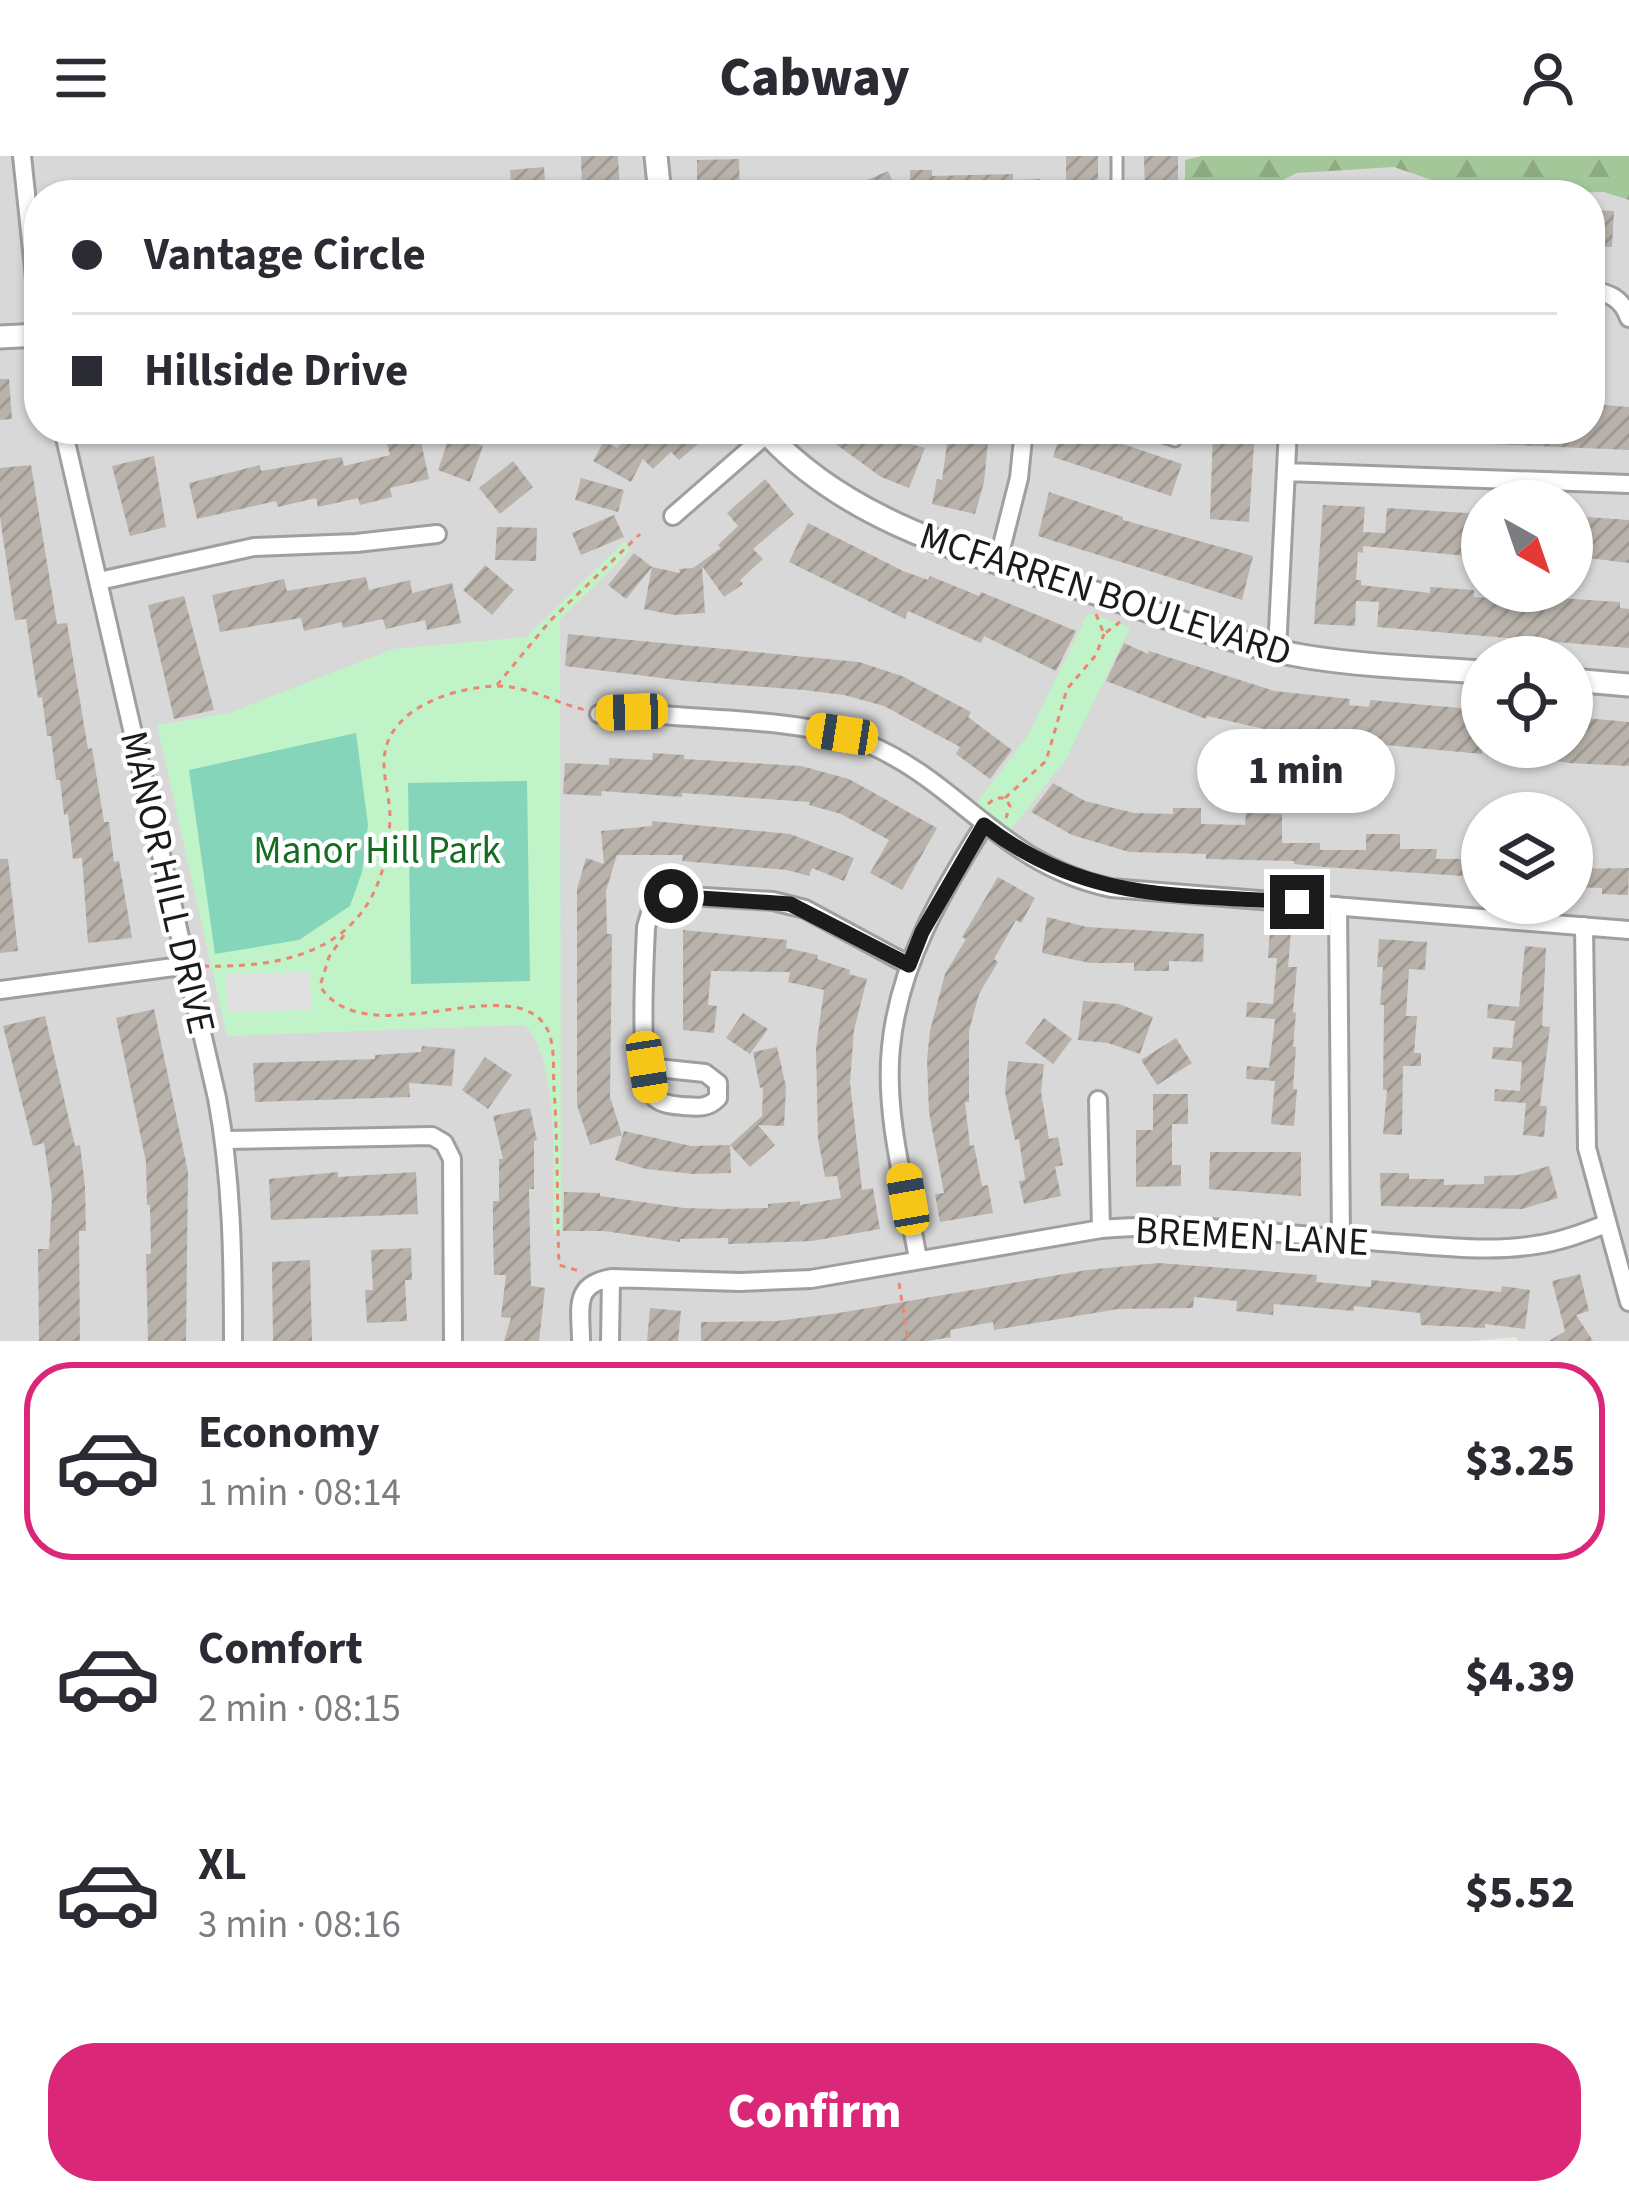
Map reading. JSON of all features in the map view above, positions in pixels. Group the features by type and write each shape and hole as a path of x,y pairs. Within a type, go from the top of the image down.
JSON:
{"street":[{"path":"1605,293 1621,302 1629,318"},
{"name":"MANOR HILL DRIVE","path":"67,444 189,965 224,1140 232,1237 233,1341"},
{"path":"674,516 752,444"},
{"name":"MCFARREN BOULEVARD","path":"778,444 814,476 876,515 998,561 1306,657 1461,671"},
{"path":"998,561 1022,444"},
{"path":"1277,650 1287,444"},
{"path":"1286,472 1629,484"},
{"path":"99,581 254,547 437,534"},
{"path":"1593,682 1629,685"},
{"path":"599,713 632,712 842,734 904,763 1034,859 1095,884 1629,931"},
{"path":"918,1259 890,1078 894,1024 922,932 984,825"},
{"path":"647,1067 647,918 660,901 671,896 790,904 909,965"},
{"path":"1338,906 1341,1240"},
{"path":"1584,926 1586,1148 1629,1302"},
{"path":"0,990 189,965"},
{"path":"1098,1100 1101,1229"},
{"path":"224,1140 432,1136 444,1143 452,1159 453,1341"},
{"name":"BREMEN LANE","path":"610,1278 777,1282 1101,1229 1195,1226 1341,1240 1510,1248 1538,1245 1606,1224"},
{"path":"581,1341 583,1293 591,1283 610,1278 610,1341"}],"path":[{"path":"496,686 550,621 640,534"},
{"path":"1096,614 1104,634"},
{"path":"988,804 1005,798 1046,761 1067,689 1096,655 1104,634 1120,622"},
{"path":"599,713 496,686 449,694 419,707 392,737 385,753 390,815 385,866 366,905 329,957 320,986 328,1000 373,1015 424,1015 480,1002 504,1005 539,1019 547,1029 555,1103 559,1265 610,1278"},
{"path":"1005,798 1010,812 1005,819"},
{"path":"189,965 287,958 311,952 345,934"},
{"path":"898,1283 908,1341"}],"shaded area":[{"path":"0,156 1629,156 1629,1341 1518,1341 1516,1337 1474,1341 0,1341"},
{"path":"310,972 311,1010 227,1012 226,974"}],"green space":[{"path":"1202,156 1629,156 1629,200 1605,192 1605,180 1432,180 1394,167 1297,173 1282,180 1185,180 1185,160"},
{"name":"Manor Hill Park","path":"625,541 630,551 560,619 561,1231 553,1233 550,1094 537,1043 525,1025 227,1036 157,725 229,713 393,649 526,637"},
{"path":"1088,613 1130,627 1066,759 1010,831 975,805 1028,735"},
{"path":"356,733 368,825 362,872 350,906 299,940 215,954 189,770"},
{"path":"527,781 530,981 411,984 408,783"}],"building":[{"path":"581,156 618,156 619,180 582,180"},
{"path":"1066,156 1098,156 1098,180 1066,180"},
{"path":"1144,156 1178,156 1178,180 1145,180"},
{"path":"739,159 740,180 697,180 697,160"},
{"path":"544,167 545,180 511,180 510,170"},
{"path":"910,170 932,170 932,176 1013,174 1013,180 910,180"},
{"path":"888,171 892,180 867,180"},
{"path":"1605,211 1614,211 1612,247 1605,247"},
{"path":"0,379 9,379 12,419 0,420"},
{"path":"1605,405 1629,407 1629,450 1488,444 1605,444"},
{"path":"387,444 422,444 429,479 390,488 392,497 360,505 358,498 318,507 316,498 278,507 276,501 197,519 189,483 260,465 261,471 342,457 344,466 390,455"},
{"path":"447,444 483,446 470,482 438,470"},
{"path":"602,444 617,448 621,444 698,444 679,460 671,452 653,469 643,459 631,482 593,461"},
{"path":"836,444 925,448 909,488 881,477"},
{"path":"947,444 988,444 975,514 932,504 937,479 942,480"},
{"path":"1057,444 1123,444 1182,464 1171,496 1053,457"},
{"path":"1212,444 1254,444 1249,522 1210,519"},
{"path":"154,456 166,527 130,536 112,466"},
{"path":"513,461 533,487 500,514 479,488"},
{"path":"31,465 57,624 67,623 88,749 92,748 114,862 119,861 132,938 88,943 82,858 73,859 68,814 64,815 60,780 56,780 42,697 38,698 26,619 15,620 0,517 0,468"},
{"path":"581,478 624,490 618,512 575,500"},
{"path":"765,479 794,514 753,549 763,559 740,580 743,584 724,597 702,566 705,613 674,615 644,609 652,567 680,573 679,569 693,568 721,548 718,545 738,526 727,513"},
{"path":"1049,492 1123,520 1253,556 1242,600 1038,536"},
{"path":"1323,505 1365,507 1363,532 1385,533 1387,508 1461,513 1461,555 1363,546 1363,553 1358,552 1356,580 1361,585 1430,593 1430,587 1461,589 1461,612 1593,612 1593,600 1620,602 1620,608 1629,609 1629,648 1593,645 1593,636 1485,636 1377,627 1379,602 1356,601 1355,626 1314,624"},
{"path":"614,515 624,537 581,555 572,533"},
{"path":"1593,517 1629,520 1629,563 1593,559"},
{"path":"808,523 903,571 928,580 930,576 979,596 981,592 1076,631 1056,671 984,636 981,643 908,611 905,619 789,562"},
{"path":"497,527 537,528 536,561 495,560"},
{"path":"634,553 652,567 626,599 608,585"},
{"path":"485,565 514,590 492,615 463,590"},
{"path":"366,577 369,590 410,580 412,593 452,583 461,623 427,630 425,620 386,629 383,619 304,631 301,618 220,632 212,595 284,579 287,591"},
{"path":"184,596 214,710 174,719 148,605"},
{"path":"568,634 859,662 902,676 971,712 968,717 1012,750 990,779 956,754 960,747 884,706 844,695 565,666"},
{"path":"1124,643 1274,691 1350,699 1349,705 1369,707 1370,700 1461,708 1461,752 1300,737 1206,719 1106,681"},
{"path":"1593,719 1629,722 1629,766 1593,764"},
{"path":"653,753 801,766 849,779 937,828 902,890 870,873 889,840 810,802 682,793 682,797 602,791 601,796 563,794 565,763 609,765 609,758 652,760"},
{"path":"1053,783 1085,801 1134,813 1173,814 1173,808 1201,808 1201,824 1245,825 1246,813 1282,814 1282,843 1320,843 1320,850 1366,850 1366,834 1400,834 1400,849 1437,849 1436,859 1461,859 1461,876 1129,852 1072,835 1031,812"},
{"path":"652,821 790,834 854,858 844,881 812,868 809,876 682,861 683,855 617,855 606,891 607,934 612,934 610,1097 622,1135 590,1145 577,1105 577,889 586,858 604,864 601,831 652,826"},
{"path":"0,859 8,859 18,951 0,953"},
{"path":"1629,868 1628,895 1602,894 1602,888 1593,888 1593,869"},
{"path":"998,877 1035,898 994,959 998,962 979,994 969,1031 969,1102 965,1102 970,1146 974,1145 982,1186 988,1185 993,1213 940,1222 935,1194 944,1193 929,1112 930,1031 945,974"},
{"path":"1047,917 1087,927 1204,934 1203,962 1169,961 1169,971 1134,971 1134,963 1090,963 1042,953"},
{"path":"683,930 787,940 786,948 818,955 817,959 867,979 854,1030 850,1082 862,1190 873,1188 880,1229 812,1241 728,1244 728,1238 680,1242 604,1231 563,1231 564,1192 722,1209 841,1198 837,1176 825,1177 818,1139 816,1048 824,990 788,982 790,972 711,971 708,1005 717,1006 714,1033 683,1030"},
{"path":"1270,930 1291,932 1288,967 1297,967 1294,1126 1271,1124 1275,1081 1246,1079 1247,1066 1269,1068 1275,1019 1246,1017 1247,1002 1273,1004 1277,958 1268,958"},
{"path":"1379,939 1427,942 1425,970 1409,969 1406,1016 1417,1016 1414,1053 1421,1053 1421,1066 1403,1066 1402,1135 1383,1134 1387,1090 1383,1090"},
{"path":"1525,946 1546,948 1542,1026 1550,1027 1540,1106 1547,1106 1544,1137 1523,1135 1526,1103 1494,1101 1495,1089 1520,1091 1522,1062 1492,1059 1493,1047 1512,1048 1515,1021 1487,1018 1488,1004 1519,1007"},
{"path":"1083,1001 1119,1004 1153,1017 1140,1054 1108,1043 1078,1040"},
{"path":"154,1009 188,1172 186,1341 148,1341 146,1254 151,1254 146,1162 116,1018"},
{"path":"743,1013 768,1029 750,1054 726,1038"},
{"path":"45,1016 75,1146 80,1145 85,1186 86,1231 79,1231 80,1341 39,1341 38,1249 49,1249 52,1198 44,1143 33,1146 3,1026"},
{"path":"1044,1018 1072,1039 1053,1064 1025,1043"},
{"path":"1176,1038 1192,1063 1157,1085 1141,1060"},
{"path":"422,1046 455,1049 452,1086 409,1083 410,1097 255,1102 253,1063 375,1059 375,1055 421,1052"},
{"path":"777,1047 786,1087 784,1126 758,1125 775,1145 750,1167 730,1145 762,1116 763,1087 753,1052"},
{"path":"485,1057 512,1075 488,1109 462,1090"},
{"path":"1008,1061 1044,1064 1041,1092 1049,1139 1058,1137 1063,1165 1055,1167 1061,1196 1024,1204 1019,1139 1015,1140 1005,1092"},
{"path":"1153,1094 1188,1094 1188,1124 1172,1124 1172,1165 1181,1165 1181,1186 1136,1187 1136,1130 1153,1130"},
{"path":"530,1108 537,1140 534,1189 529,1189 531,1286 545,1288 539,1341 504,1341 511,1318 501,1317 506,1275 494,1275 493,1201 499,1201 499,1159 503,1159 493,1116"},
{"path":"624,1131 691,1146 730,1145 731,1173 646,1169 615,1160"},
{"path":"1210,1152 1301,1152 1301,1196 1209,1189"},
{"path":"1549,1166 1558,1198 1522,1209 1381,1206 1380,1173 1444,1179 1444,1185 1484,1184 1484,1176 1518,1175"},
{"path":"338,1172 338,1177 416,1172 418,1214 271,1220 269,1179"},
{"path":"411,1248 412,1280 405,1280 407,1321 367,1323 365,1290 373,1290 371,1250"},
{"path":"310,1260 312,1341 273,1341 272,1262"},
{"path":"1158,1263 1317,1275 1316,1282 1371,1287 1371,1280 1501,1292 1502,1286 1530,1290 1525,1329 1421,1325 1420,1313 1354,1306 1354,1311 1274,1304 1273,1315 1236,1311 1237,1301 1194,1297 1193,1308 1118,1309 994,1330 993,1322 950,1330 951,1337 928,1341 701,1341 701,1322 777,1321 839,1313 1087,1270"},
{"path":"1580,1274 1589,1311 1576,1315 1593,1341 1549,1341 1565,1331 1552,1281"},
{"path":"650,1308 681,1311 678,1341 647,1341"}],"route":[{"path":"671,896 790,904 909,965 922,932 984,825 1034,859 1095,884 1297,902"}]}
